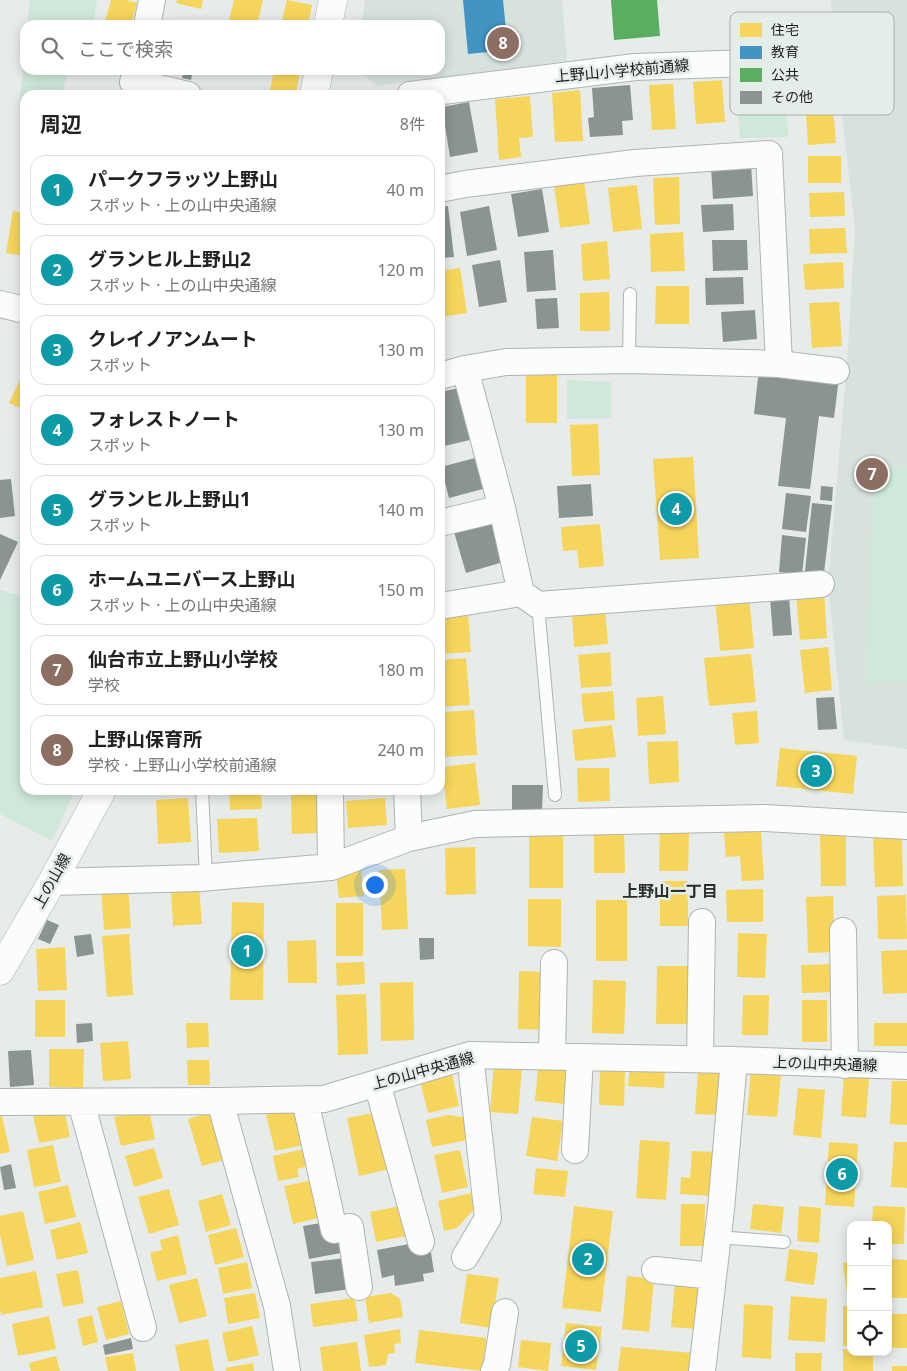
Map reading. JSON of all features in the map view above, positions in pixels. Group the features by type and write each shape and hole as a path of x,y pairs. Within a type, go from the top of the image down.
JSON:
{"street":[{"path":"147,20 152,0"},
{"path":"329,20 334,0"},
{"name":"上野山小学校前通線","path":"445,91 634,67 730,64"},
{"path":"315,90 318,75"},
{"path":"133,82 167,90"},
{"path":"445,188 635,163 769,154 779,364"},
{"path":"0,304 20,309"},
{"path":"445,375 506,362 629,360 779,364 836,371"},
{"path":"465,369 502,508 530,599"},
{"path":"445,522 502,508"},
{"path":"445,606 530,599 821,584"},
{"name":"上の山線","path":"0,971 52,882 99,795"},
{"path":"330,795 331,867"},
{"path":"407,795 409,838"},
{"path":"52,882 206,877 331,867 409,838 475,824 765,818 907,826"},
{"path":"700,1059 702,922"},
{"path":"843,931 845,1065"},
{"path":"552,1056 554,963"},
{"path":"464,1257 488,1218 470,1055"},
{"name":"上の山中央通線","path":"0,1102 324,1099 470,1055 700,1059 907,1066"},
{"path":"575,1150 580,1057"},
{"path":"702,1371 721,1209 734,1060"},
{"path":"377,1084 421,1242"},
{"path":"305,1100 334,1230 350,1226 359,1287"},
{"path":"220,1101 277,1306 287,1371"},
{"path":"81,1102 143,1328"},
{"path":"655,1270 713,1276"},
{"path":"494,1371 497,1364 505,1312"}],"lane":[{"path":"629,360 630,294"},
{"path":"530,599 555,795"},
{"path":"202,795 206,877"},
{"path":"717,1237 784,1242"}],"shaded area":[{"path":"365,0 562,0 567,61 378,86 364,75 445,75 445,20 363,20"},
{"path":"831,0 907,0 907,749 844,740 828,584 847,364 855,229 842,115 894,115 894,12 832,12"}],"green space":[{"path":"30,0 97,0 93,20 28,20"},
{"path":"22,75 67,75 63,90 21,90"},
{"path":"739,115 787,115 788,137 740,138"},
{"path":"567,380 611,382 611,418 567,419"},
{"path":"873,465 907,467 907,681 866,682"},
{"path":"0,590 20,596 20,795 73,795 52,841 0,814"}],"building: 住宅":[{"path":"111,0 126,0 137,3 132,20 105,20"},
{"path":"177,0 203,0 201,9 176,3"},
{"path":"234,0 263,0 258,20 229,20"},
{"path":"287,0 312,5 309,20 282,20"},
{"path":"273,75 299,75 297,90 270,90"},
{"path":"722,80 725,122 696,124 693,82"},
{"path":"673,84 676,129 652,130 649,85"},
{"path":"580,90 583,141 555,142 552,93"},
{"path":"530,96 533,137 519,138 521,157 499,160 495,99"},
{"path":"806,115 834,115 836,143 808,145"},
{"path":"808,156 841,156 841,183 808,183"},
{"path":"679,177 680,224 655,225 653,178"},
{"path":"584,181 590,224 560,228 554,185"},
{"path":"637,185 642,229 613,232 608,188"},
{"path":"844,192 845,216 810,217 809,193"},
{"path":"13,211 20,212 20,255 6,253"},
{"path":"845,228 847,253 810,254 809,229"},
{"path":"683,232 685,271 651,272 650,234"},
{"path":"607,241 610,279 583,281 581,244"},
{"path":"843,262 844,288 805,290 803,264"},
{"path":"460,268 467,313 445,317 445,270"},
{"path":"656,286 689,286 689,324 655,324"},
{"path":"609,292 610,331 580,331 580,293"},
{"path":"839,302 842,346 812,348 809,303"},
{"path":"526,371 557,371 557,423 526,423"},
{"path":"20,380 20,408 9,403"},
{"path":"598,424 600,475 572,476 570,425"},
{"path":"693,457 699,558 660,560 653,459"},
{"path":"600,524 604,566 579,568 577,550 563,551 561,527"},
{"path":"824,592 827,638 800,640 796,594"},
{"path":"749,597 754,648 720,651 715,600"},
{"path":"605,610 608,644 574,647 572,612"},
{"path":"458,612 468,615 471,652 445,654 445,613"},
{"path":"828,647 832,690 805,693 800,650"},
{"path":"610,652 612,686 581,688 578,655"},
{"path":"751,654 756,702 709,706 704,658"},
{"path":"466,658 470,705 445,707 445,660"},
{"path":"613,691 615,720 584,722 581,694"},
{"path":"663,696 666,734 638,736 636,698"},
{"path":"474,710 477,755 445,757 445,712"},
{"path":"757,711 759,743 735,745 732,713"},
{"path":"612,725 616,757 575,761 572,730"},
{"path":"678,741 679,782 649,784 647,742"},
{"path":"780,748 857,756 853,794 776,786"},
{"path":"475,763 480,805 447,809 445,767"},
{"path":"577,768 609,768 610,801 578,802"},
{"path":"229,795 261,795 262,809 230,810"},
{"path":"291,795 317,795 319,833 292,834"},
{"path":"188,798 191,842 158,844 156,800"},
{"path":"385,798 387,825 348,828 346,801"},
{"path":"257,818 259,851 219,853 217,819"},
{"path":"660,829 689,830 688,871 659,871"},
{"path":"594,830 624,830 625,873 594,873"},
{"path":"761,831 764,880 742,881 740,856 726,857 724,833"},
{"path":"820,831 846,831 846,886 821,886"},
{"path":"529,834 563,834 563,888 529,888"},
{"path":"902,837 903,886 875,887 873,838"},
{"path":"475,847 476,894 446,895 445,848"},
{"path":"361,868 364,896 339,898 336,871"},
{"path":"405,869 408,929 382,930 379,870"},
{"path":"660,881 688,881 688,926 660,926"},
{"path":"199,886 202,924 173,926 171,888"},
{"path":"128,887 131,928 104,930 101,888"},
{"path":"763,889 763,922 727,922 726,890"},
{"path":"906,895 907,939 878,939 877,896"},
{"path":"833,896 835,952 808,953 806,897"},
{"path":"528,899 561,899 561,947 528,946"},
{"path":"596,900 627,900 627,961 596,961"},
{"path":"232,902 264,903 263,1000 230,1000"},
{"path":"336,903 363,903 363,956 336,956"},
{"path":"738,933 767,934 765,978 737,977"},
{"path":"129,934 133,995 107,997 102,936"},
{"path":"316,940 317,983 288,983 287,941"},
{"path":"65,947 67,990 38,991 36,949"},
{"path":"907,950 907,993 883,994 881,951"},
{"path":"364,962 365,984 337,986 336,963"},
{"path":"835,964 836,992 802,993 801,965"},
{"path":"657,966 688,966 687,1024 656,1024"},
{"path":"519,971 545,972 544,1030 518,1029"},
{"path":"593,980 626,981 624,1034 592,1033"},
{"path":"413,982 414,1040 381,1041 380,983"},
{"path":"366,994 368,1054 338,1055 336,995"},
{"path":"743,995 769,995 768,1035 742,1035"},
{"path":"35,1000 65,1000 65,1037 35,1037"},
{"path":"802,1000 827,1000 827,1042 802,1042"},
{"path":"186,1023 208,1023 209,1047 187,1048"},
{"path":"874,1023 907,1023 907,1046 874,1046"},
{"path":"128,1041 131,1079 103,1081 100,1043"},
{"path":"49,1049 84,1049 83,1088 49,1087"},
{"path":"187,1060 209,1060 210,1085 188,1085"},
{"path":"494,1063 522,1066 518,1114 490,1112"},
{"path":"630,1064 665,1066 664,1088 628,1086"},
{"path":"538,1067 569,1069 566,1104 535,1101"},
{"path":"600,1069 625,1070 624,1106 599,1105"},
{"path":"698,1069 725,1071 723,1115 695,1114"},
{"path":"451,1070 459,1106 428,1113 419,1077"},
{"path":"751,1071 781,1074 777,1117 747,1115"},
{"path":"844,1077 869,1078 866,1118 841,1116"},
{"path":"892,1081 907,1081 907,1125 890,1124"},
{"path":"798,1088 825,1090 821,1138 793,1135"},
{"path":"0,1108 10,1152 0,1154"},
{"path":"64,1108 70,1137 39,1143 33,1115"},
{"path":"294,1108 303,1145 275,1151 266,1115"},
{"path":"149,1110 155,1139 121,1146 114,1117"},
{"path":"214,1111 228,1159 202,1166 188,1119"},
{"path":"378,1112 390,1169 359,1176 347,1118"},
{"path":"447,1115 463,1117 468,1140 432,1147 426,1120"},
{"path":"532,1117 563,1121 557,1161 526,1156"},
{"path":"640,1140 670,1142 666,1200 636,1198"},
{"path":"829,1142 858,1144 854,1207 825,1205"},
{"path":"894,1142 907,1142 907,1188 891,1187"},
{"path":"53,1145 61,1182 34,1187 27,1150"},
{"path":"154,1148 163,1178 134,1187 125,1156"},
{"path":"304,1149 308,1166 297,1169 299,1177 278,1181 273,1156"},
{"path":"460,1150 468,1187 442,1193 434,1155"},
{"path":"692,1151 713,1152 711,1196 680,1194 681,1177 690,1178"},
{"path":"536,1168 568,1171 565,1197 533,1194"},
{"path":"313,1180 322,1217 293,1224 284,1186"},
{"path":"68,1185 76,1217 45,1224 38,1192"},
{"path":"169,1189 179,1225 149,1234 138,1197"},
{"path":"471,1193 474,1209 457,1228 444,1231 438,1201"},
{"path":"222,1194 231,1225 206,1232 198,1201"},
{"path":"681,1204 705,1204 704,1246 680,1246"},
{"path":"753,1204 784,1207 781,1233 750,1229"},
{"path":"400,1206 406,1236 376,1242 370,1212"},
{"path":"574,1206 613,1211 601,1312 562,1308"},
{"path":"799,1206 821,1208 819,1243 797,1241"},
{"path":"873,1206 905,1207 904,1244 892,1244 892,1221 872,1221"},
{"path":"23,1211 34,1260 7,1266 0,1235 0,1216"},
{"path":"80,1222 88,1253 57,1260 50,1230"},
{"path":"236,1228 244,1257 215,1265 208,1235"},
{"path":"178,1235 187,1274 157,1281 150,1253 162,1250 160,1240"},
{"path":"789,1249 818,1253 814,1285 785,1281"},
{"path":"892,1259 907,1260 907,1298 892,1298"},
{"path":"247,1262 252,1288 223,1294 218,1268"},
{"path":"847,1262 847,1293 843,1263"},
{"path":"78,1270 84,1303 63,1307 56,1274"},
{"path":"36,1271 43,1307 1,1315 0,1278"},
{"path":"467,1274 499,1278 491,1328 460,1323"},
{"path":"627,1276 654,1279 649,1332 622,1329"},
{"path":"197,1278 207,1316 179,1323 169,1285"},
{"path":"675,1284 700,1287 696,1329 671,1327"},
{"path":"255,1293 260,1318 228,1324 224,1298"},
{"path":"391,1293 400,1299 403,1317 369,1323 365,1297"},
{"path":"791,1296 827,1299 825,1342 788,1340"},
{"path":"355,1298 358,1321 313,1327 310,1304"},
{"path":"121,1301 129,1334 106,1340 97,1307"},
{"path":"744,1304 773,1306 771,1359 742,1357"},
{"path":"843,1306 847,1306 847,1346 843,1346"},
{"path":"892,1314 907,1314 907,1348 892,1348"},
{"path":"92,1315 98,1342 83,1346 77,1319"},
{"path":"49,1316 56,1349 18,1356 12,1324"},
{"path":"566,1323 602,1327 596,1370 561,1366"},
{"path":"252,1326 259,1355 228,1362 222,1333"},
{"path":"400,1329 401,1343 394,1344 395,1353 388,1354 386,1365 369,1367 364,1335"},
{"path":"419,1330 486,1338 483,1371 415,1363"},
{"path":"208,1339 214,1371 180,1371 175,1345"},
{"path":"521,1340 551,1343 548,1371 518,1367"},
{"path":"357,1342 361,1371 323,1371 320,1347"},
{"path":"621,1347 693,1353 691,1371 618,1371"},
{"path":"843,1349 847,1350 847,1356 873,1356 873,1371 843,1371"},
{"path":"133,1353 136,1371 108,1371 105,1357"},
{"path":"795,1353 822,1353 821,1371 795,1371"},
{"path":"56,1356 60,1371 31,1371 29,1363"},
{"path":"253,1363 254,1371 226,1371 225,1368"},
{"path":"892,1366 907,1366 907,1371 892,1371"}],"building: 教育":[{"path":"463,0 503,0 508,50 468,54"}],"building: 公共":[{"path":"611,0 657,0 660,36 614,40"}],"building: その他":[{"path":"183,75 192,75 191,80 182,78"},
{"path":"630,85 633,120 622,121 623,135 590,137 588,118 594,117 592,88"},
{"path":"469,102 478,152 450,157 445,126 445,106"},
{"path":"751,164 753,196 713,199 711,167"},
{"path":"542,189 549,232 518,237 511,194"},
{"path":"733,204 734,230 703,232 701,205"},
{"path":"445,206 448,206 454,257 445,258"},
{"path":"489,206 497,250 467,256 460,212"},
{"path":"712,240 747,240 748,270 713,271"},
{"path":"553,250 556,290 527,292 524,252"},
{"path":"500,260 507,302 479,307 472,265"},
{"path":"743,277 744,304 706,305 705,278"},
{"path":"557,298 559,328 537,329 535,299"},
{"path":"755,310 757,339 723,342 721,312"},
{"path":"759,368 839,377 834,418 819,416 810,489 778,486 786,418 754,414"},
{"path":"459,388 470,440 445,446 445,391"},
{"path":"475,458 483,489 449,498 445,482 445,466"},
{"path":"11,479 15,516 0,518 0,480"},
{"path":"591,484 593,516 559,518 557,486"},
{"path":"821,486 833,487 832,501 820,500"},
{"path":"786,493 811,496 806,532 782,529"},
{"path":"812,503 832,505 824,573 805,571"},
{"path":"491,521 503,562 466,573 454,532"},
{"path":"0,534 18,542 0,580"},
{"path":"782,535 806,538 802,575 779,572"},
{"path":"789,596 792,635 773,636 770,598"},
{"path":"834,697 837,729 818,730 816,698"},
{"path":"512,785 543,785 542,812 512,811"},
{"path":"47,920 59,925 50,944 38,939"},
{"path":"91,934 94,954 77,957 74,936"},
{"path":"419,938 434,938 434,959 420,960"},
{"path":"92,1023 93,1041 77,1043 76,1024"},
{"path":"31,1050 34,1085 10,1087 8,1051"},
{"path":"11,1164 16,1188 4,1190 0,1167"},
{"path":"326,1222 344,1235 346,1252 309,1259 303,1226"},
{"path":"409,1244 410,1250 430,1246 434,1272 423,1274 424,1281 395,1286 394,1275 382,1278 377,1250"},
{"path":"346,1258 350,1289 315,1294 311,1262"},
{"path":"131,1338 133,1349 105,1355 103,1345"}],"place":[{"name":"上野山保育所","path":"503,43"},
{"name":"仙台市立上野山小学校","path":"872,474"},
{"name":"フォレストノート","path":"676,509"},
{"name":"クレイノアンムート","path":"816,771"},
{"name":"パークフラッツ上野山","path":"247,951"},
{"name":"ホームユニバース上野山","path":"842,1174"},
{"name":"グランヒル上野山2","path":"588,1259"},
{"name":"グランヒル上野山1","path":"581,1346"}],"district":[{"name":"上野山一丁目","path":"670,891"}]}
